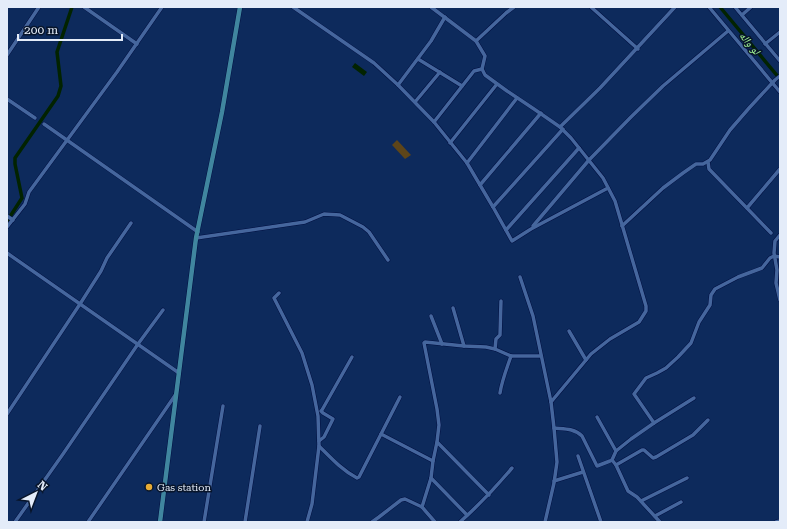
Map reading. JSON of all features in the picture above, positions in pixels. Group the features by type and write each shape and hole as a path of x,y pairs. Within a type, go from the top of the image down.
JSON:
{"main road":[{"path":"160,522 196,238 221,116 240,7"}],"street":[{"path":"7,55 39,7"},
{"path":"84,7 137,44"},
{"path":"7,228 25,204 29,192 137,44 162,7"},
{"path":"293,7 374,63 434,122 467,163 512,241 531,229 608,188"},
{"path":"431,7 476,41 485,56 482,69"},
{"path":"476,41 514,7"},
{"path":"591,7 638,49"},
{"path":"493,207 561,128 638,49 675,7"},
{"path":"709,7 728,31 774,81 780,92"},
{"path":"735,7 780,61"},
{"path":"742,15 752,7"},
{"path":"398,85 431,41 445,17"},
{"path":"531,229 589,160 645,103 728,31"},
{"path":"765,44 780,32"},
{"path":"418,59 462,86"},
{"path":"482,69 497,84 561,128 603,178 615,201 646,306 646,311 639,322 610,339 591,354 551,402"},
{"path":"434,122 474,71 482,69"},
{"path":"415,102 440,72"},
{"path":"622,226 663,188 683,173 696,164 708,162 730,130 750,106 780,76"},
{"path":"450,143 497,84"},
{"path":"467,163 517,98"},
{"path":"7,99 35,118"},
{"path":"480,185 541,114"},
{"path":"44,124 198,232"},
{"path":"506,230 579,148"},
{"path":"708,162 709,169 771,233"},
{"path":"747,208 780,169"},
{"path":"196,238 306,222 324,214 340,215 363,227 369,232 388,260"},
{"path":"7,216 13,220"},
{"path":"7,414 80,304 101,271 107,258 131,223"},
{"path":"780,236 774,241 774,256 777,270 776,283 780,300"},
{"path":"7,253 179,373"},
{"path":"654,423 634,394 638,387 646,378 666,368 691,343 699,322 710,305 711,295 715,289 738,277 762,268 770,258 774,256 780,257"},
{"path":"520,277 533,316 551,402 554,428 557,462 545,522"},
{"path":"279,293 274,298 302,353 312,385 318,416 319,446 312,504 307,522"},
{"path":"495,349 496,339 500,335 501,301"},
{"path":"453,308 464,346"},
{"path":"15,522 163,310"},
{"path":"431,316 442,344"},
{"path":"569,331 586,360"},
{"path":"422,508 431,478 432,462 439,425 424,344 426,342 486,347 511,356 541,356"},
{"path":"319,441 324,437 333,419 321,411 352,356"},
{"path":"500,393 501,384 511,356"},
{"path":"88,522 176,393"},
{"path":"319,446 338,464 357,478 360,475 400,397"},
{"path":"554,428 572,430 580,434 597,466 612,460 616,451 654,423 694,398"},
{"path":"204,522 223,406"},
{"path":"597,417 616,451"},
{"path":"616,465 642,450 653,458 656,457 692,435 708,420"},
{"path":"245,522 260,426"},
{"path":"381,434 432,462"},
{"path":"437,442 489,495"},
{"path":"578,456 601,522"},
{"path":"612,460 616,465 628,491 642,501 660,522"},
{"path":"460,522 489,495 512,468"},
{"path":"554,481 583,472"},
{"path":"431,478 467,515"},
{"path":"642,501 687,478"},
{"path":"372,522 401,500 405,499 422,508 435,522"},
{"path":"655,516 681,502"},
{"path":"776,522 780,521"}],"shaded area":[{"path":"355,63 367,72 364,76 352,67"},
{"path":"397,140 411,155 405,159 392,145"}],"waterway":[{"path":"11,215 22,198 15,158 58,96 61,86 57,52 72,7"},
{"name":"لو واله","path":"720,7 780,79"}],"place":[{"name":"Gas station","path":"149,487"}]}
